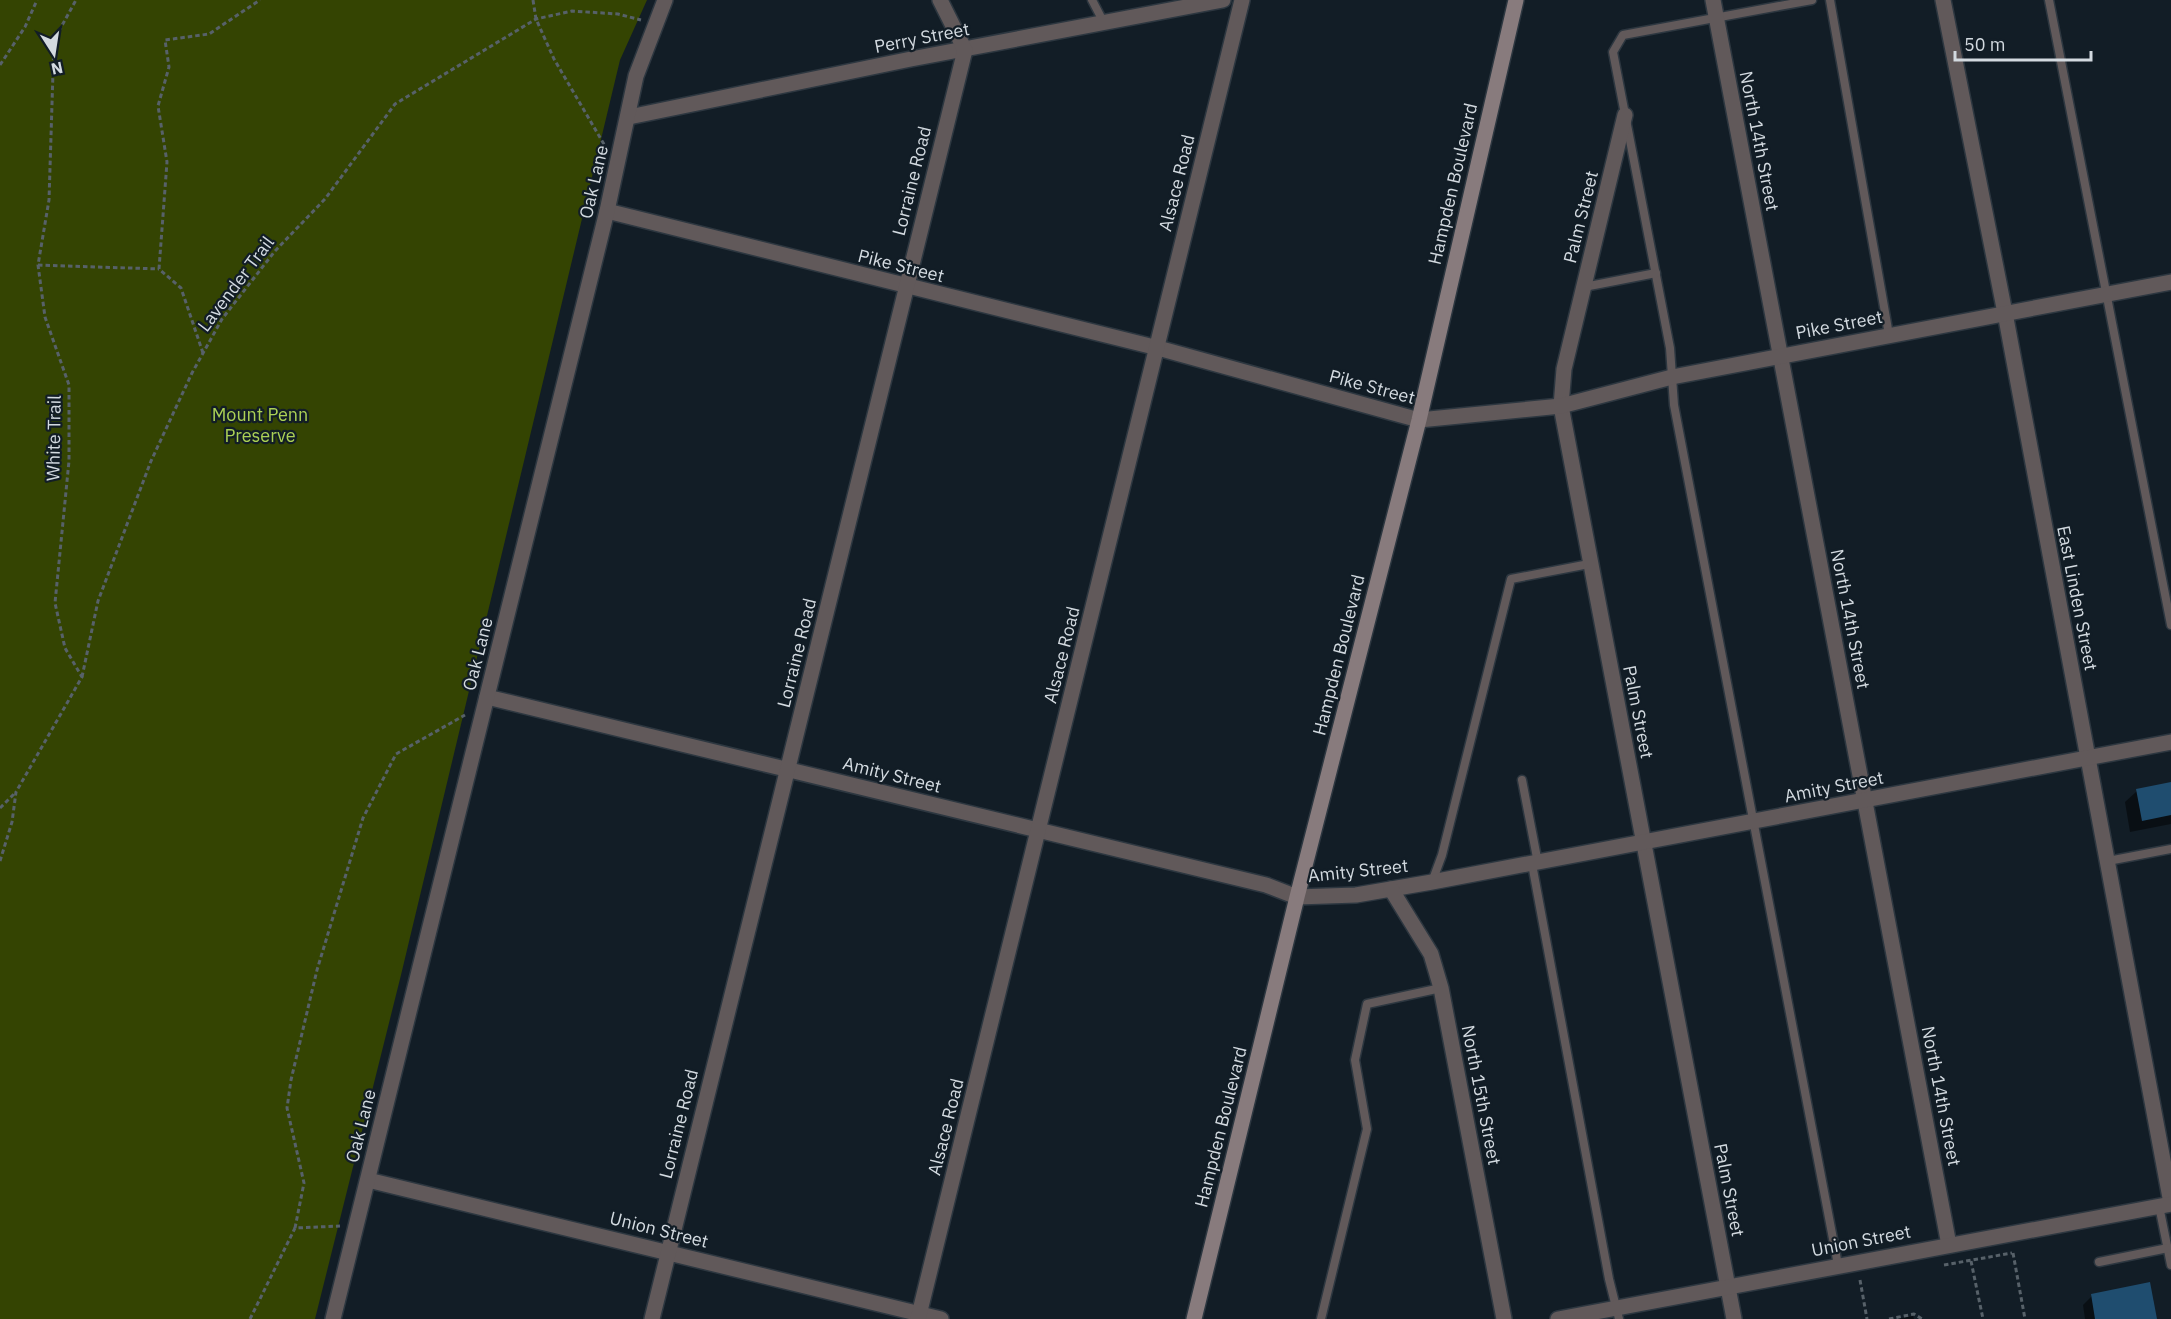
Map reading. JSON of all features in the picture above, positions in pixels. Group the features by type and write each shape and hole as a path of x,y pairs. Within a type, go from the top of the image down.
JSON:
{"main road":[{"name":"Hampden Boulevard","path":"1194,1319 1297,897 1419,420 1516,0"}],"street":[{"name":"Oak Lane","path":"333,1319 607,211 636,76 665,0"},
{"path":"940,0 965,50"},
{"name":"Perry Street","path":"629,117 1223,0"},
{"name":"Alsace Road","path":"919,1316 1242,0"},
{"name":"North 14th Street","path":"1713,0 1949,1245"},
{"name":"East Linden Street","path":"1943,0 2006,313 2108,861 2167,1204"},
{"name":"Lorraine Road","path":"652,1319 965,50"},
{"name":"Palm Street","path":"1625,115 1564,369 1561,406 1589,564 1734,1319"},
{"name":"Pike Street","path":"607,211 1158,348 1419,420 1561,406 1672,377 2171,282"},
{"name":"Amity Street","path":"486,704 788,770 1266,885 1297,897 1356,895 1535,864 2171,742"},
{"name":"North 15th Street","path":"1391,889 1431,954 1441,988 1504,1319"},
{"name":"Union Street","path":"368,1180 668,1252 919,1316 941,1319"},
{"name":"Union Street","path":"1558,1319 1618,1313 1727,1286 2167,1204"}],"lane":[{"path":"1092,0 1104,23"},
{"path":"1812,0 1623,35 1613,52 1670,348 1677,417 1838,1265"},
{"path":"1830,0 1889,335"},
{"path":"2049,0 2171,625"},
{"path":"1584,287 1656,273"},
{"path":"1432,882 1442,855 1511,579 1589,564"},
{"path":"1522,780 1548,958 1618,1313"},
{"path":"2108,861 2171,849"},
{"path":"1321,1319 1367,1129 1354,1060 1367,1004 1441,988"},
{"path":"2167,1204 2168,1248 2171,1265"},
{"path":"2099,1262 2168,1248"}],"path":[{"path":"0,65 25,27 37,0"},
{"name":"White Trail","path":"76,0 54,40 49,200 38,265 45,317 69,385 69,461 56,603 65,648 82,677"},
{"path":"159,269 166,162 158,106 169,67 165,40 209,34 260,0"},
{"path":"533,0 536,19 554,59 600,140 618,160"},
{"name":"Lavender Trail","path":"82,677 98,601 151,461 203,352 222,319 262,268 326,199 395,104 536,19 572,11 618,14 655,24"},
{"path":"38,265 159,269 181,288 203,352"},
{"path":"0,807 16,792 82,677"},
{"path":"250,1319 295,1228 304,1183 287,1108 291,1080 317,970 363,818 396,754 486,704"},
{"path":"0,861 12,822 16,792"},
{"path":"295,1228 357,1226"},
{"path":"2012,1252 2025,1319"},
{"path":"1971,1261 1983,1319"},
{"path":"1860,1280 1868,1319"},
{"path":"1889,1319 1914,1314 1922,1319"}],"green space":[{"name":"Mount Penn Preserve","path":"0,0 647,0 620,60 401,975 315,1319 0,1319"}],"building":[{"path":"2171,782 2171,815 2142,821 2136,789"},
{"path":"2150,1282 2157,1319 2095,1319 2091,1294"}]}
